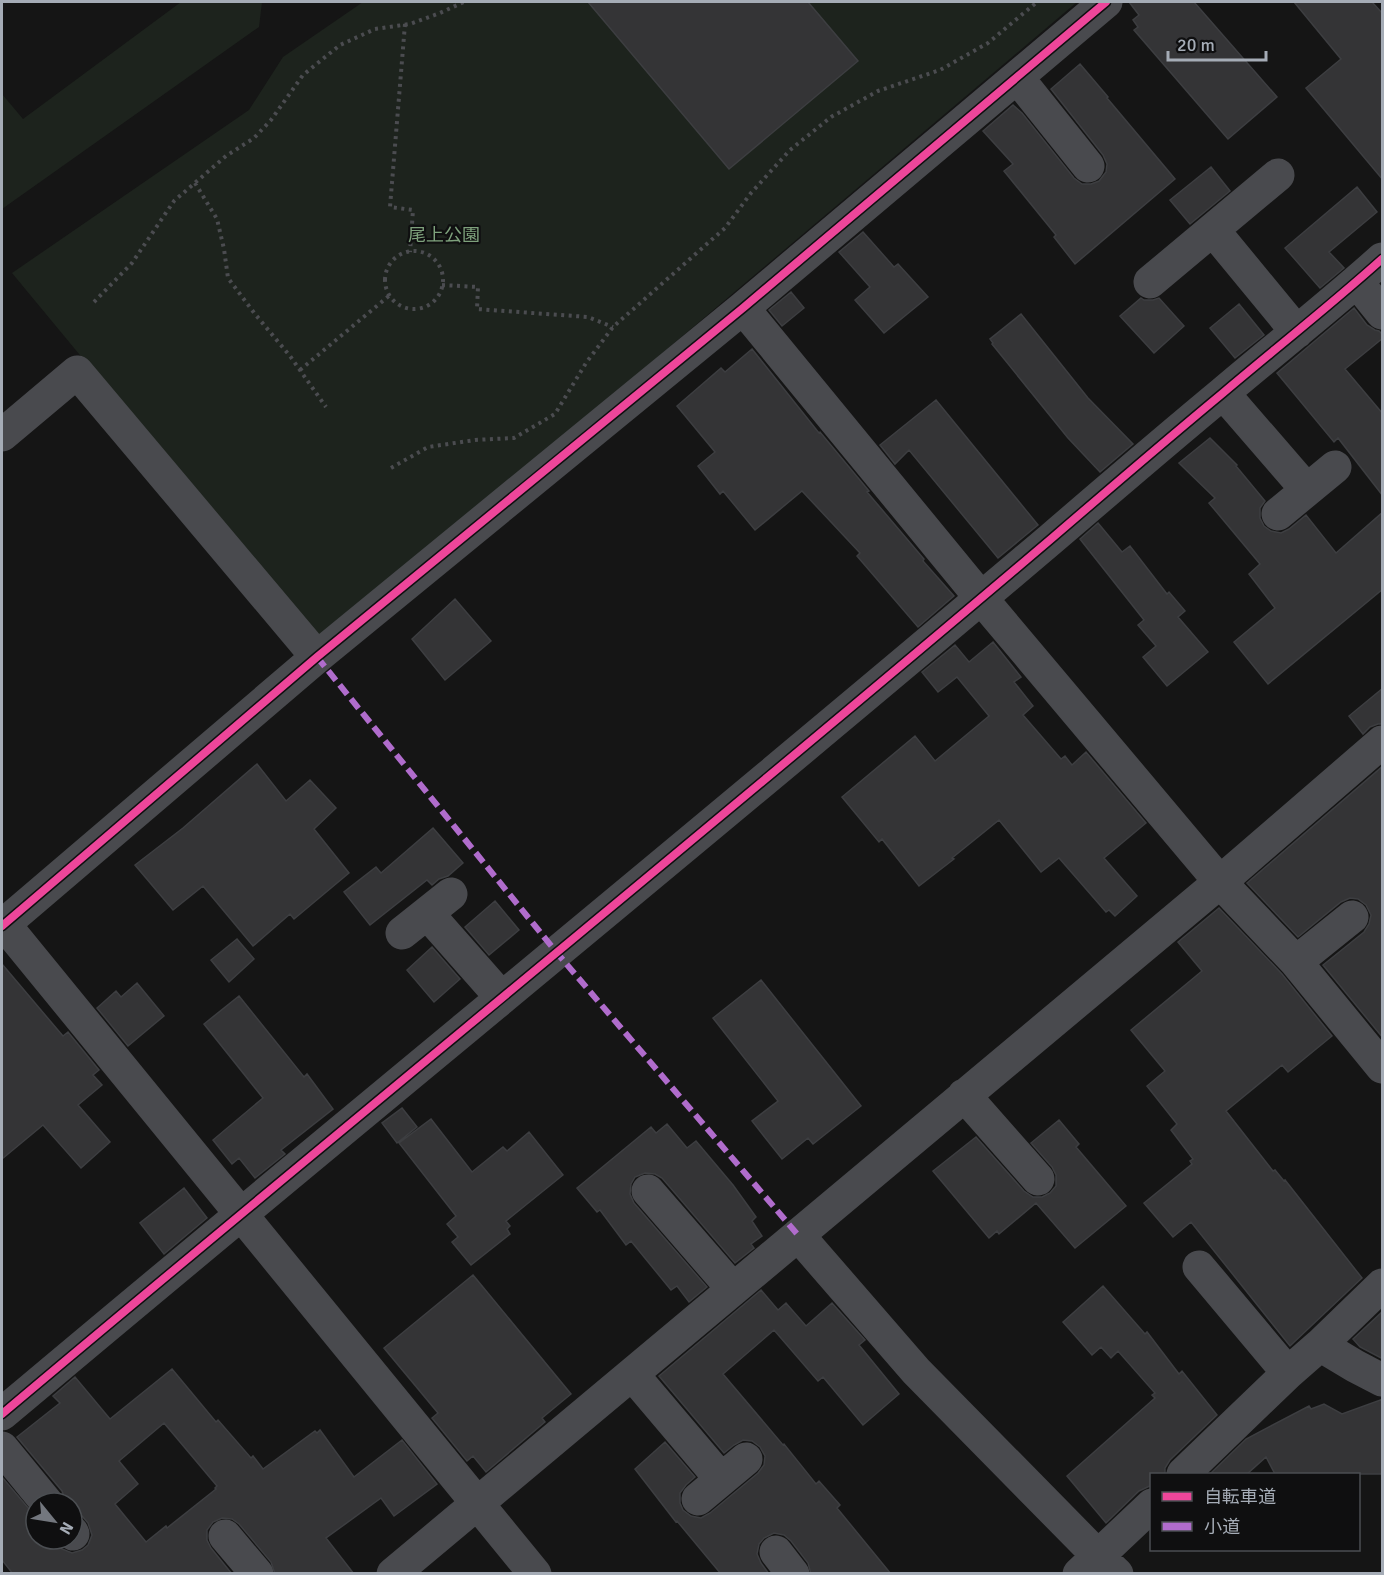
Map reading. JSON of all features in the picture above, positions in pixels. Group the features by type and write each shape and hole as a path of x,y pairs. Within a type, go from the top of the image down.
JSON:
{"street":[{"path":"535,1574 3,925 317,657 742,308 1106,2"},
{"path":"1017,77 1088,166"},
{"path":"1150,282 1278,176"},
{"path":"1212,230 1297,332"},
{"path":"2,1414 240,1213 502,998 981,598 1383,259"},
{"path":"1357,282 1383,312"},
{"path":"742,308 981,598 1220,882 1296,962 1383,1067"},
{"path":"2,435 77,372 317,657"},
{"path":"1223,393 1307,490"},
{"path":"1278,514 1335,467"},
{"path":"393,1574 1220,882 1383,742"},
{"path":"402,933 439,904 502,998"},
{"path":"1296,962 1352,917"},
{"path":"964,1095 1038,1179"},
{"path":"648,1191 733,1289"},
{"path":"798,1235 916,1371 1098,1568 1150,1507"},
{"path":"1198,1267 1283,1367"},
{"path":"1184,1473 1283,1367 1320,1345 1383,1285"},
{"path":"1320,1345 1383,1380"},
{"path":"632,1374 722,1479"},
{"path":"2,1448 37,1491"},
{"path":"225,1536 257,1574"}],"path":[{"path":"94,302 132,263 174,201 226,156 254,138 271,120 303,75 340,45 375,29 410,24 464,2"},
{"path":"391,468 428,447 475,440 514,438 555,414 586,363 613,327 725,228 751,193 790,150 831,117 878,91 940,70 988,43 1037,2"},
{"path":"405,24 390,207 413,210 410,252"},
{"path":"195,183 217,219 228,278 290,356 326,407"},
{"path":"414,251 426,253 441,269 442,285 434,301 425,307 414,309 403,306 387,291 385,280 387,268 403,253 414,251"},
{"path":"442,285 478,287 477,309 588,317 613,327"},
{"path":"300,370 390,295"}],"green space":[{"path":"181,2 262,2 259,27 2,209 2,94 23,119"},
{"name":"尾上公園","path":"363,2 1077,2 319,644 12,273 249,110 283,57"}],"building":[{"path":"588,2 808,2 858,61 729,169"},
{"path":"1129,2 1194,2 1277,97 1228,139 1134,30 1138,27 1133,20 1139,15"},
{"path":"1294,2 1372,2 1383,14 1383,180 1306,88 1341,59"},
{"path":"1080,64 1175,179 1075,264 1054,237 1056,235 1004,171 1013,164 983,131 1013,105 1074,178 1082,184 1099,181 1106,172 1107,164 1103,155 1051,89"},
{"path":"1211,167 1230,191 1190,224 1170,200"},
{"path":"1357,187 1377,212 1329,252 1344,268 1320,288 1285,248"},
{"path":"863,232 894,267 898,264 928,297 884,333 855,300 870,287 839,252"},
{"path":"791,292 804,308 782,326 769,310"},
{"path":"1141,298 1153,300 1159,298 1184,326 1154,353 1120,316"},
{"path":"1239,304 1264,335 1235,358 1210,328"},
{"path":"1354,308 1367,325 1383,335 1383,338 1345,369 1383,414 1383,496 1338,438 1334,442 1277,373"},
{"path":"1021,314 1088,398 1133,444 1100,472 1068,438 992,344 990,339"},
{"path":"752,349 924,559 923,561 954,596 918,627 857,556 860,553 802,491 755,530 723,491 720,494 698,466 715,452 677,406 721,368 725,372"},
{"path":"936,400 1038,525 998,558 909,450 895,464 880,445"},
{"path":"1210,438 1237,465 1265,501 1260,508 1260,518 1264,526 1271,531 1281,533 1306,515 1336,553 1383,512 1383,589 1268,684 1234,642 1275,608 1249,574 1260,564 1209,503 1215,498 1179,463"},
{"path":"1098,523 1122,552 1130,546 1167,594 1169,592 1185,611 1178,617 1208,652 1167,686 1143,657 1156,646 1138,625 1144,620 1080,539"},
{"path":"455,599 491,641 445,680 412,639"},
{"path":"993,642 1021,677 1014,682 1033,706 1023,715 1061,759 1065,756 1072,765 1086,752 1146,823 1104,858 1137,896 1115,916 1109,910 1106,912 1059,858 1041,872 999,820 919,886 882,839 879,842 842,797 915,736 935,761 989,716 957,677 938,692 922,672 955,645 969,662"},
{"path":"1383,688 1383,724 1370,727 1363,734 1349,716"},
{"path":"257,764 286,801 310,780 336,808 314,829 349,873 294,919 290,914 253,946 203,886 173,910 135,865 183,828"},
{"path":"1383,766 1383,1038 1323,965 1364,932 1371,915 1366,905 1358,899 1350,898 1341,902 1298,937 1247,883"},
{"path":"433,828 463,863 448,876 432,885 427,880 370,925 344,892 376,867 381,873"},
{"path":"495,901 519,930 489,955 465,927"},
{"path":"1219,908 1282,974 1332,1036 1288,1072 1282,1065 1226,1111 1273,1171 1275,1170 1285,1180 1362,1278 1290,1346 1191,1222 1173,1237 1144,1203 1192,1164 1190,1161 1193,1159 1171,1130 1177,1124 1147,1086 1165,1071 1131,1030 1202,971 1178,942"},
{"path":"237,939 254,959 229,982 211,960"},
{"path":"432,947 460,979 434,1002 407,970"},
{"path":"2,964 63,1036 68,1032 99,1070 93,1075 102,1085 78,1105 110,1142 81,1168 43,1125 2,1159"},
{"path":"761,980 861,1106 813,1144 808,1138 782,1159 752,1121 778,1101 713,1018"},
{"path":"137,983 164,1016 128,1046 97,1008 116,991 121,997"},
{"path":"239,996 304,1077 307,1074 333,1109 281,1150 285,1154 255,1178 239,1158 232,1164 213,1140 263,1098 204,1024"},
{"path":"402,1108 417,1127 397,1143 382,1123"},
{"path":"431,1119 472,1172 503,1147 507,1151 529,1132 563,1175 506,1221 510,1226 507,1229 510,1234 471,1265 452,1242 458,1237 447,1224 456,1216 399,1143"},
{"path":"1059,1120 1079,1144 1076,1147 1126,1206 1075,1248 1036,1203 999,1234 997,1231 989,1238 933,1171 976,1137 1024,1191 1033,1197 1042,1197 1056,1186 1056,1175 1031,1143"},
{"path":"667,1124 687,1148 696,1141 756,1217 752,1221 762,1236 751,1244 754,1248 735,1263 662,1178 655,1174 645,1173 635,1177 631,1184 630,1194 634,1203 707,1287 689,1302 677,1286 671,1290 631,1241 626,1245 600,1210 597,1212 577,1188 651,1127 656,1133"},
{"path":"184,1188 207,1218 164,1254 140,1223"},
{"path":"473,1275 571,1394 542,1418 545,1422 486,1472 473,1456 467,1461 432,1418 438,1413 384,1348"},
{"path":"1103,1286 1145,1334 1147,1332 1179,1374 1182,1371 1217,1415 1170,1460 1165,1473 1150,1473 1150,1486 1139,1491 1106,1523 1067,1476 1155,1398 1152,1395 1155,1393 1118,1351 1111,1358 1101,1347 1092,1355 1063,1322"},
{"path":"761,1290 778,1310 786,1303 806,1326 832,1303 865,1340 859,1345 899,1394 863,1425 823,1377 818,1381 774,1330 723,1374 816,1484 819,1481 840,1505 837,1508 891,1574 811,1574 808,1563 791,1541 784,1535 774,1533 764,1538 759,1544 757,1554 769,1574 721,1574 676,1522 635,1469 665,1442 695,1477 680,1493 683,1510 691,1516 701,1518 758,1473 764,1465 765,1456 760,1447 752,1441 743,1440 724,1453 659,1376"},
{"path":"1383,1311 1383,1359 1360,1347 1353,1339"},
{"path":"172,1369 216,1422 218,1420 263,1469 315,1431 317,1433 320,1430 354,1477 402,1440 437,1484 394,1516 381,1498 326,1538 354,1574 275,1574 271,1562 239,1524 232,1519 222,1518 213,1522 207,1530 207,1540 232,1574 13,1574 2,1560 2,1477 24,1503 24,1551 72,1553 84,1551 92,1535 84,1518 84,1491 62,1491 17,1437 60,1403 53,1396 75,1377 110,1419","holes":["164,1423 217,1486 167,1528 166,1526 146,1542 115,1504 138,1484 119,1461"]},
{"path":"1383,1399 1383,1474 1274,1473 1266,1457 1248,1473 1211,1473 1246,1439 1309,1406 1311,1409 1324,1404 1342,1414"}],"marked path":[{"path":"317,657 557,953 798,1235"}],"cycle path":[{"path":"2,926 317,657 743,308 1106,2"},
{"path":"2,1414 790,759 1382,259"}]}
